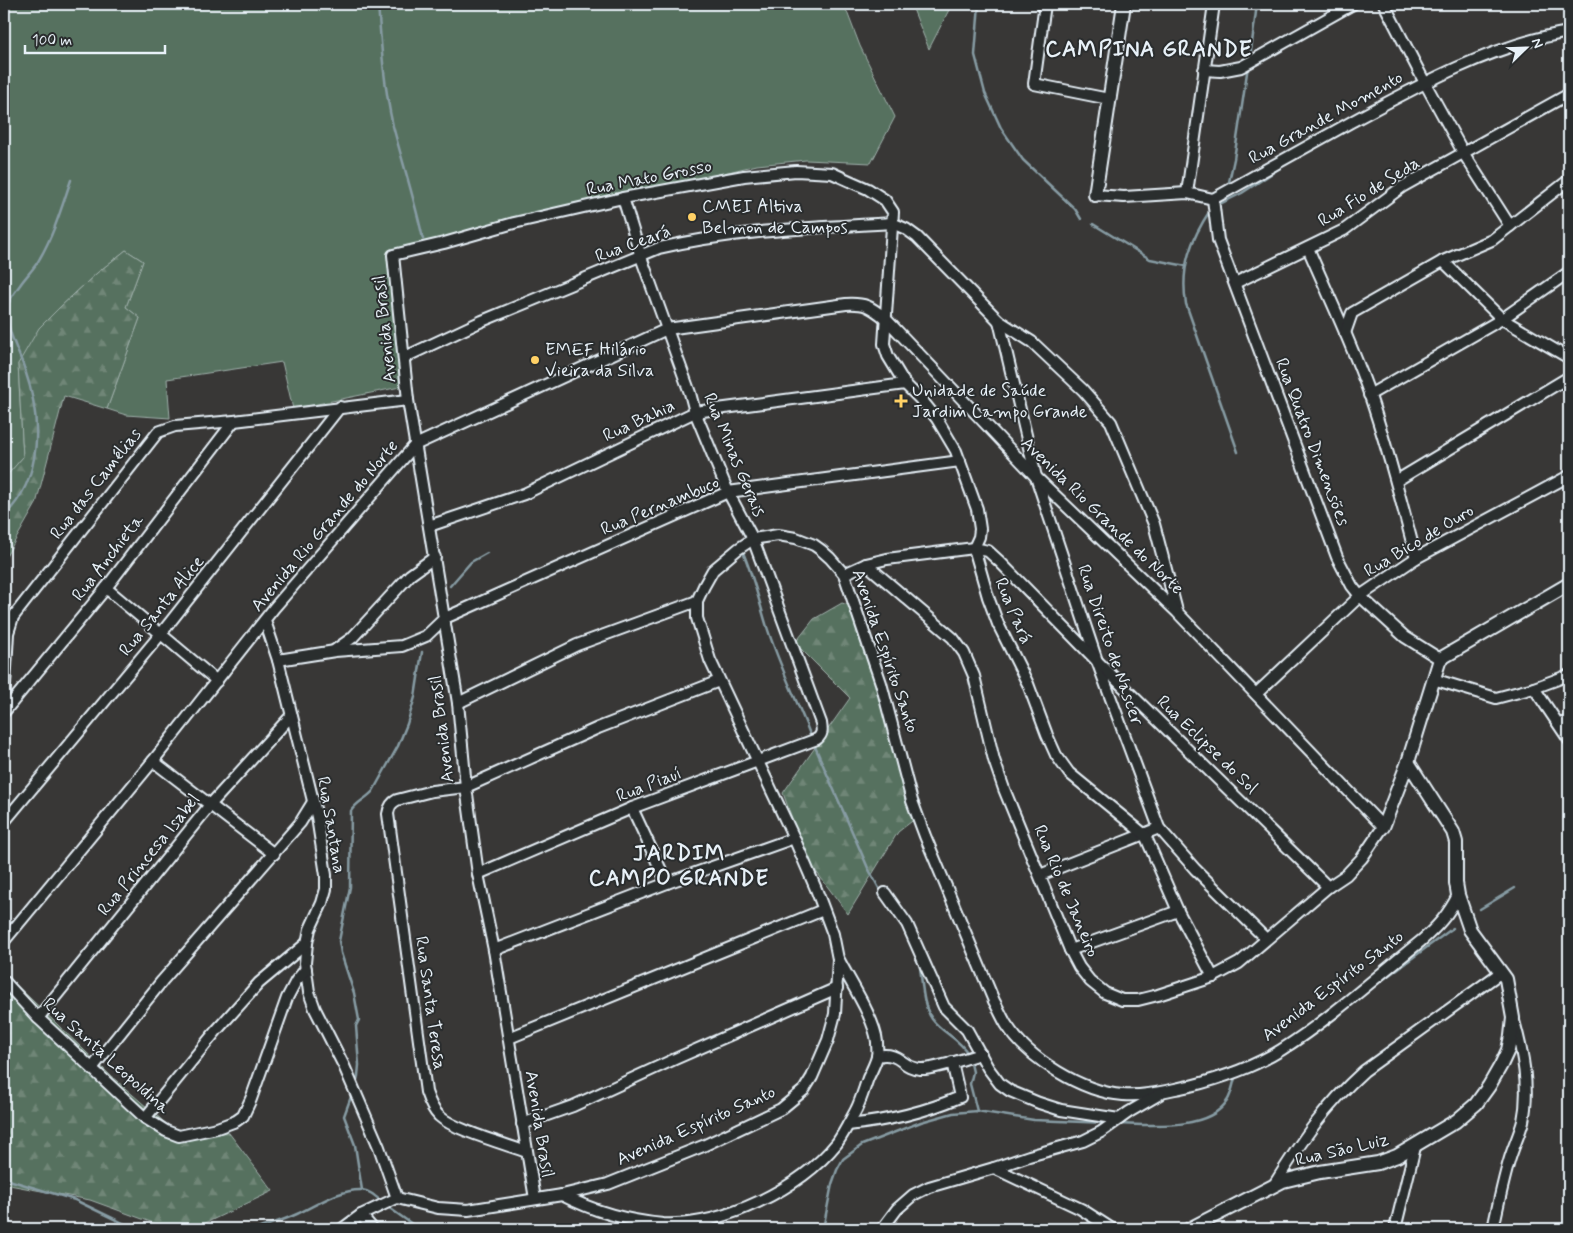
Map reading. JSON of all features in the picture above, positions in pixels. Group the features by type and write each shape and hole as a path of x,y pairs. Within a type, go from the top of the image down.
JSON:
{"street":[{"path":"1045,4 1034,84 1109,99"},
{"path":"1124,4 1095,195 1124,197 1187,193 1213,198"},
{"path":"1187,193 1214,4"},
{"path":"1204,70 1220,71 1241,67 1353,4"},
{"path":"1384,4 1464,154 1510,226"},
{"name":"Rua Grande Momento","path":"1213,198 1425,83 1485,57 1545,36 1569,32"},
{"name":"Rua Fio de Seda","path":"1235,283 1344,230 1402,187 1569,94"},
{"name":"Rua Mato Grosso","path":"393,255 514,223 623,198 744,176 796,171 832,173 868,189 885,200 893,212 892,223"},
{"path":"1345,333 1352,313 1443,260 1492,240 1569,180"},
{"name":"Rua Minas Gerais","path":"623,198 641,257 696,412 728,492 752,539 821,723"},
{"name":"Rua Quatro Dimensões","path":"1213,198 1218,240 1337,557 1352,586 1360,596 1405,638 1440,659"},
{"path":"892,223 900,225 917,237 999,321 1032,342 1083,390 1111,422 1154,524 1177,612"},
{"name":"Rua Ceará","path":"405,357 482,321 659,248 768,230 892,223"},
{"name":"Rua Pará","path":"892,223 884,344 888,356 905,384 937,419 956,451 977,509 980,529 974,548 988,598 998,624 1024,676 1056,755 1069,774 1145,835 1178,911 1213,977"},
{"path":"1308,248 1345,333 1369,395 1396,481 1416,558"},
{"name":"Avenida Brasil","path":"393,255 408,400 458,703 466,787 478,874 494,950 535,1198"},
{"path":"1443,260 1502,319 1569,358"},
{"path":"1369,395 1502,319 1569,272"},
{"name":"Avenida Rio Grande do Norte","path":"4,941 153,761 274,608 415,445 667,329 846,304 861,303 872,308 885,318 1036,477 1177,612 1383,827"},
{"name":"Rua Direito de Nascer","path":"999,321 1036,477 1097,661 1159,828 1195,869 1266,939"},
{"path":"1396,481 1569,377"},
{"name":"Rua Bahia","path":"429,526 524,494 696,412 905,384"},
{"name":"Rua das Camélias","path":"4,704 8,633 13,617 153,436 164,428 175,426 234,422 408,400"},
{"name":"Rua Santa Alice","path":"4,822 160,635 340,408"},
{"name":"Rua Anchieta","path":"4,712 106,588 234,422"},
{"name":"Rua Pernambuco","path":"278,660 335,651 402,646 426,636 445,618 728,492 960,461"},
{"name":"Rua Bico de Ouro","path":"1256,694 1360,596 1416,558 1569,476"},
{"name":"Avenida Espírito Santo","path":"397,1198 445,1209 468,1210 562,1195 608,1184 703,1146 781,1110 804,1090 821,1060 835,1014 838,959 833,934 814,883 794,838 719,681 704,642 698,618 697,601 713,570 752,539 778,535 796,538 821,550 844,574 881,683 912,801 994,1001 1007,1025 1022,1043 1040,1061 1066,1077 1091,1088 1122,1095 1166,1091 1216,1080 1236,1072 1281,1050 1310,1030 1422,941 1438,927 1451,910 1458,895"},
{"path":"844,574 866,564 906,556 974,548"},
{"name":"Rua Eclipse do Sol","path":"974,548 988,551 1000,562 1097,661 1328,887"},
{"path":"335,651 352,638 410,575 435,557"},
{"name":"Rua Rio de Janeiro","path":"866,564 953,638 964,653 974,676 994,760 1004,789 1070,950 1079,967 1090,981 1106,993 1122,1000 1138,1000 1158,995 1213,977 1239,963 1328,887 1346,875 1362,858 1383,827 1408,762 1440,659"},
{"path":"1440,659 1569,584"},
{"path":"106,588 217,681"},
{"path":"458,703 577,645 697,601"},
{"name":"Rua Santana","path":"265,621 278,660 317,817 324,862 326,889 307,943 306,969 309,992 344,1066 379,1148 397,1198"},
{"path":"1433,679 1496,698 1534,688 1569,675"},
{"path":"466,787 598,728 719,681"},
{"path":"1534,688 1565,723 1569,740"},
{"name":"Rua Princesa Isabel","path":"38,1018 210,805 291,716"},
{"name":"Rua Piauí","path":"478,874 632,808 817,739 822,732 821,723"},
{"path":"153,761 274,854"},
{"path":"1408,762 1453,832 1456,842 1458,895"},
{"name":"Rua Santa Teresa","path":"466,787 432,791 397,800 392,802 388,814 426,1092 431,1106 439,1116 452,1125 527,1152"},
{"path":"93,1067 162,981 300,823 313,802"},
{"path":"632,808 667,883"},
{"path":"1040,875 1159,828"},
{"path":"494,950 667,883 794,838"},
{"path":"885,893 907,924 944,1007 967,1030 988,1068 1000,1084 1010,1091 1061,1110 1119,1119"},
{"name":"Rua São Luiz","path":"1189,1229 1274,1185 1296,1177 1378,1163 1397,1156 1456,1121 1476,1104 1501,1066 1511,1036 1513,1018 1506,979 1470,930 1458,895"},
{"path":"508,1038 823,910"},
{"path":"1070,950 1178,911"},
{"path":"145,1118 216,1031 259,983 307,943"},
{"path":"562,1195 579,1204 603,1212 667,1226 725,1215 777,1192 811,1169 837,1143 848,1125 860,1102 877,1056 872,1023 838,959"},
{"name":"Rua Santa Leopoldina","path":"4,981 38,1018 93,1067 145,1118 166,1132 180,1136 217,1128 236,1121 243,1116 251,1099 287,998 296,981 306,969"},
{"path":"1274,1185 1300,1143 1325,1110 1345,1088 1364,1071 1500,973"},
{"path":"522,1124 572,1106 837,988"},
{"path":"1493,1229 1502,1186 1523,1122 1526,1100 1525,1075 1513,1018"},
{"path":"877,1056 893,1056 907,1065 922,1069 981,1054"},
{"path":"848,1125 872,1122 933,1108 960,1097 952,1062"},
{"path":"882,1229 897,1209 913,1196 929,1187 1083,1141 1101,1132 1166,1091"},
{"path":"1395,1229 1415,1147"},
{"path":"994,1168 1081,1209 1112,1229"},
{"path":"342,1229 361,1215 397,1198"},
{"path":"361,1215 373,1229"}],"green space":[{"path":"4,4 844,4 860,46 895,117 871,163 806,160 757,165 494,229 389,252 400,387 293,409 282,362 167,379 170,418 126,415 107,409 140,318 126,307 143,261 126,250 97,273 59,308 18,364 23,457 4,479"},
{"path":"911,4 952,4 929,49"},
{"path":"126,250 143,261 126,307 140,318 107,409 64,396 36,504 4,560 4,479 23,457 18,364 39,328 97,273"},
{"path":"842,603 851,606 872,665 916,818 898,832 848,914 806,858 783,793 850,698 795,643 814,619"},
{"path":"4,973 111,1076 185,1140 226,1129 273,1191 193,1229 170,1229 90,1200 4,1184"}],"waterway":[{"path":"378,4 387,96 393,126 423,239"},
{"path":"979,4 975,55 985,93 1001,128 1023,160 1075,209 1081,219"},
{"path":"1250,58 1257,4"},
{"path":"1546,32 1569,26"},
{"path":"1226,188 1234,159 1248,66"},
{"path":"1218,205 1242,193 1292,160"},
{"path":"4,516 17,501 26,484 36,448 36,428 31,389 11,334 7,308 13,294 36,265 45,249 71,180"},
{"path":"1211,209 1198,231 1189,254 1185,278 1186,304 1238,452"},
{"path":"1093,224 1150,259 1186,266"},
{"path":"742,550 753,578 772,641 811,737"},
{"path":"450,586 471,562 487,553"},
{"path":"356,1084 359,1065 356,1026 359,1020 354,993 339,941 350,887 351,811 373,791 398,746 415,697 422,652"},
{"path":"813,742 868,868 881,892"},
{"path":"1480,909 1515,888"},
{"path":"1377,984 1453,928"},
{"path":"919,962 924,999 928,1012 936,1024 960,1044 968,1054"},
{"path":"970,1059 973,1072 970,1084 977,1111"},
{"path":"1120,1124 1178,1124 1193,1122 1206,1117 1218,1111 1227,1101 1236,1075"},
{"path":"352,1094 344,1116 355,1145 362,1190"},
{"path":"823,1229 832,1184 843,1159 862,1145 921,1122 953,1113 977,1111 1034,1120 1107,1123"},
{"path":"4,1176 12,1181 75,1200 135,1229"},
{"path":"257,1229 292,1216 328,1198 353,1190 365,1191 382,1202"},
{"path":"388,1207 419,1229"}],"place":[{"name":"CMEI Altiva Belmon de Campos","path":"692,217"},
{"name":"EMEF Hilário Vieira da Silva","path":"535,360"},
{"name":"Unidade de Saúde Jardim Campo Grande","path":"901,401"}],"district":[{"name":"CAMPINA GRANDE","path":"1149,50"},
{"name":"JARDIM CAMPO GRANDE","path":"679,866"}]}
